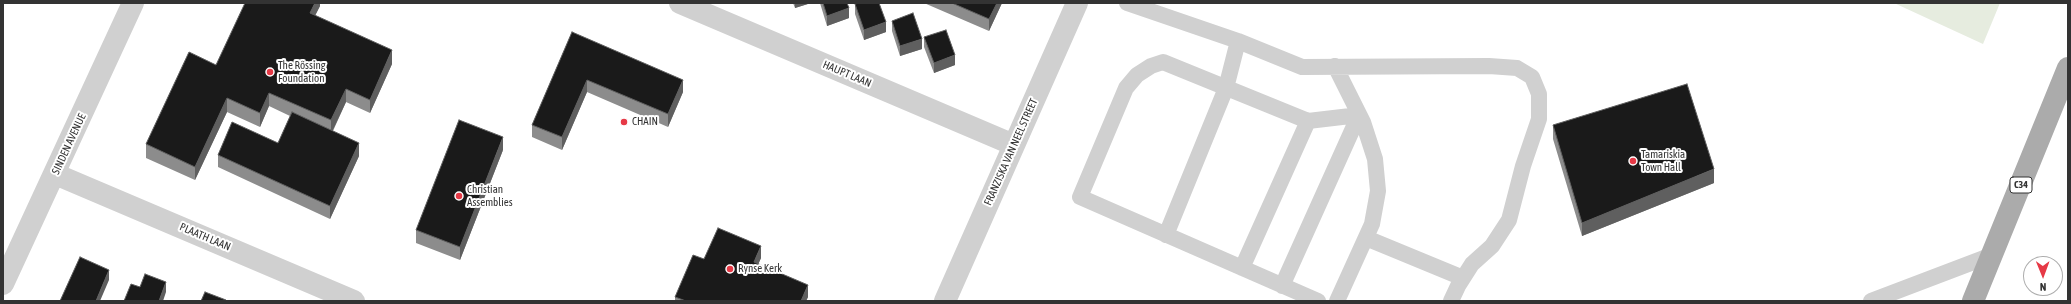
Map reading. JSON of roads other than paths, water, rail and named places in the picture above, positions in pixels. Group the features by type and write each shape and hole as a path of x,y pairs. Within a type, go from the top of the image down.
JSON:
{"main road":[{"name":"C34","path":"1973,301 2068,68"}],"street":[{"name":"SINDEN AVENUE","path":"3,284 133,3"},
{"name":"HAUPT LAAN","path":"680,3 1014,145"},
{"name":"FRANZISKA VAN NEEL STREET","path":"945,301 1077,3"},
{"name":"PLAATH LAAN","path":"55,174 354,301"}],"lane":[{"path":"1127,3 1238,41 1302,67 1489,66 1517,68 1532,77 1539,94 1539,119 1523,166 1509,220 1492,246 1472,264 1451,301"},
{"path":"1166,235 1226,88 1238,41"},
{"path":"1318,301 1080,197 1126,88 1137,75 1151,66 1163,62 1308,121 1359,115"},
{"path":"1335,66 1359,115 1375,159 1378,191 1372,224 1337,301"},
{"path":"1282,286 1359,115"},
{"path":"1242,268 1308,121"},
{"path":"1366,238 1463,278"},
{"path":"1871,301 1992,255"}],"place":[{"name":"The Rössing Foundation","path":"270,72"},
{"name":"CHAIN","path":"624,122"},
{"name":"Tamariskia Town Hall","path":"1633,161"},
{"name":"Christian Assemblies","path":"459,196"},
{"name":"Rynse Kerk","path":"730,269"}]}
